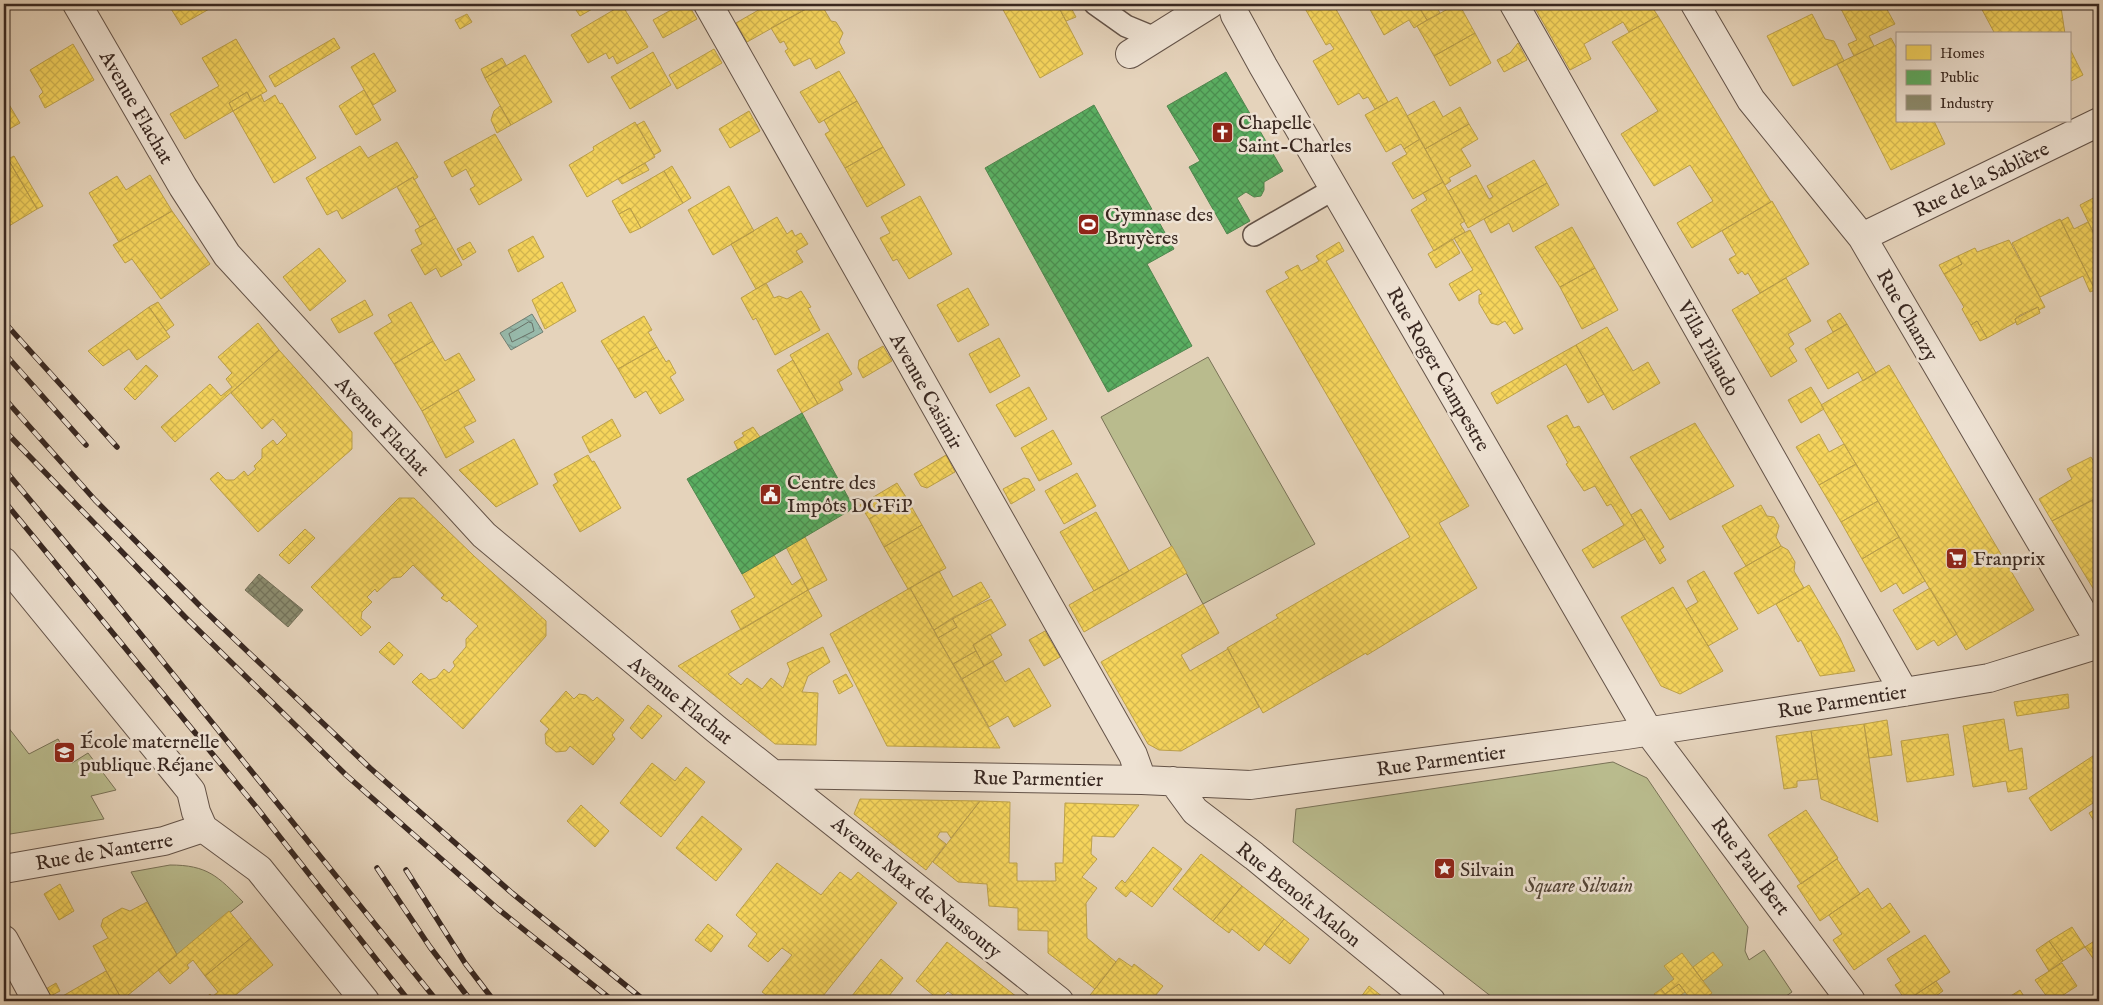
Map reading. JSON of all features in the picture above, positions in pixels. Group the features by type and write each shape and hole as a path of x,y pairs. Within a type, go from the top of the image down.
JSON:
{"street":[{"name":"Avenue Flachat","path":"77,4 183,188 227,255 484,535 624,654 774,774"},
{"name":"Avenue Casimir","path":"708,4 1133,755 1142,780"},
{"path":"1130,54 1210,4"},
{"name":"Villa Pilaudo","path":"1514,4 1904,692"},
{"name":"Rue Chanzy","path":"1697,5 1751,100 1862,237 2099,643"},
{"name":"Rue Roger Campestre","path":"1241,8 1334,189 1649,732"},
{"name":"Rue de la Sablière","path":"1862,237 2099,122"},
{"path":"4,562 191,791 196,812 203,828 259,869 365,1001"},
{"name":"Rue Parmentier","path":"774,774 1142,780 1250,785 1649,732 1989,678 2099,643"},
{"name":"Rue Paul Bert","path":"1649,732 1852,1001"},
{"name":"Avenue Max de Nansouty","path":"774,774 1059,1001"},
{"name":"Rue Benoît Malon","path":"1173,781 1195,811 1254,856 1431,1001"},
{"name":"Rue de Nanterre","path":"4,869 164,841 203,828"},
{"path":"4,940 37,1001"}],"lane":[{"path":"1095,4 1126,26 1155,38"},
{"path":"1254,235 1334,189"}],"green space":[{"path":"1208,357 1315,544 1203,604 1101,417"},
{"path":"4,722 29,754 58,739 72,763 88,753 116,790 91,796 104,819 4,835"},
{"name":"Square Silvain","path":"1613,762 1647,778 1748,927 1745,951 1749,960 1764,950 1792,992 1779,1001 1497,1001 1293,842 1296,809"},
{"path":"170,865 193,867 211,874 226,885 243,902 177,955 131,872"}],"water":[{"path":"532,314 543,332 511,350 500,333"}],"building: Homes":[{"path":"168,4 218,4 181,25"},
{"path":"572,4 601,4 580,16"},
{"path":"682,4 688,4 697,19 663,38 653,20"},
{"path":"769,4 815,4 747,42 736,23"},
{"path":"815,4 821,4 831,21 836,22 843,33 839,42 845,53 816,69 810,58 794,66 785,51 788,49 784,41 780,43 771,28"},
{"path":"1000,4 1057,4 1083,54 1040,78"},
{"path":"1057,4 1069,4 1076,17 1066,21"},
{"path":"1333,4 1388,102 1375,109 1368,97 1363,99 1359,93 1338,105 1313,61 1334,49 1330,43 1326,45 1303,5"},
{"path":"1367,4 1417,4 1427,20 1414,28 1409,20 1384,35"},
{"path":"1417,4 1439,4 1436,6 1440,13 1427,20"},
{"path":"1459,4 1475,33 1434,56 1417,26"},
{"path":"1541,4 1650,4 1658,16 1629,32 1623,22 1584,44 1591,59 1570,70 1535,8"},
{"path":"1847,4 1884,4 1895,24 1869,36 1874,46 1854,56 1848,44 1857,40 1840,7"},
{"path":"1979,4 2048,4 2049,6 2061,7 2065,32 1994,32"},
{"path":"622,5 648,47 617,64 613,56 609,59 606,53 588,63 571,35"},
{"path":"467,14 472,22 460,29 455,20"},
{"path":"1812,14 1825,39 1834,41 1844,61 1793,86 1767,36"},
{"path":"1658,16 1771,202 1692,248 1677,223 1713,201 1690,165 1654,186 1621,134 1658,111 1612,42"},
{"path":"1475,33 1491,63 1450,86 1434,56"},
{"path":"334,38 340,48 275,87 269,76"},
{"path":"1891,38 1896,47 1896,122 1934,122 1945,144 1891,170 1837,64"},
{"path":"236,39 267,91 251,100 247,92 229,103 233,111 185,139 170,114 219,86 202,58"},
{"path":"1518,43 1527,60 1504,72 1497,60 1510,53"},
{"path":"73,44 94,80 45,108 39,96 43,92 30,70"},
{"path":"714,49 722,63 677,89 669,75"},
{"path":"2070,49 2083,75 2070,82"},
{"path":"653,52 671,85 630,109 611,77"},
{"path":"374,53 396,91 373,105 351,67"},
{"path":"525,55 552,102 511,125 485,78"},
{"path":"502,58 506,65 485,78 481,69"},
{"path":"839,71 857,101 819,123 800,92"},
{"path":"364,90 381,120 356,135 339,106"},
{"path":"247,92 251,100 233,111 229,103"},
{"path":"261,95 264,102 275,95 280,104 282,103 316,158 274,183 233,111"},
{"path":"4,96 20,123 4,132"},
{"path":"1397,97 1420,139 1404,149 1401,144 1386,152 1365,115"},
{"path":"857,101 883,147 845,168 825,134 830,131 824,120"},
{"path":"1434,101 1443,117 1460,107 1469,124 1425,149 1407,116"},
{"path":"500,106 511,125 497,133 491,120 494,111"},
{"path":"749,111 760,131 730,148 719,129"},
{"path":"644,121 661,151 654,155 637,125"},
{"path":"635,122 655,157 587,197 569,165 594,150 593,147"},
{"path":"1469,124 1478,139 1461,149 1471,166 1449,178 1451,181 1445,185 1425,149"},
{"path":"495,134 522,180 479,205 470,189 475,186 466,169 452,177 444,162"},
{"path":"1420,139 1443,182 1413,199 1392,163 1407,154 1404,149"},
{"path":"397,142 418,177 414,180 413,177 342,219 337,210 327,215 306,178 360,146 368,158"},
{"path":"883,147 905,185 867,207 845,168"},
{"path":"4,152 37,209 4,229"},
{"path":"14,156 43,206 37,209 8,159"},
{"path":"1534,160 1547,183 1468,228 1448,191 1476,175 1489,199 1493,197 1487,186"},
{"path":"645,163 649,170 622,184 618,179"},
{"path":"672,166 691,198 683,203 664,171"},
{"path":"664,171 683,203 641,228 630,208 619,214 612,201"},
{"path":"150,175 172,211 119,242 89,193 117,176 126,190"},
{"path":"413,177 436,218 420,227 397,187"},
{"path":"1443,182 1465,221 1460,224 1465,232 1434,251 1411,210 1427,200 1423,193"},
{"path":"1547,183 1559,205 1513,232 1509,223 1491,233 1484,219"},
{"path":"729,186 754,231 713,255 688,210"},
{"path":"2099,195 2099,244 2080,205"},
{"path":"920,196 952,254 909,279 897,259 893,261 880,238 890,233 881,217"},
{"path":"1772,201 1809,264 1760,293 1748,273 1745,275 1742,271 1738,274 1729,259 1736,255 1722,231"},
{"path":"630,208 641,228 630,233 619,214"},
{"path":"172,211 210,264 161,299 132,259 125,263 113,245"},
{"path":"777,217 787,234 792,230 795,236 801,233 808,244 796,251 803,262 756,289 731,244"},
{"path":"2068,217 2074,229 2088,222 2099,244 2099,298 2061,221"},
{"path":"436,218 462,265 441,277 436,268 425,275 411,250 422,244 415,230"},
{"path":"2060,219 2095,290 2090,292 2083,276 2040,297 2012,243"},
{"path":"1572,227 1595,268 1560,287 1535,247"},
{"path":"1470,230 1523,329 1514,334 1505,321 1498,325 1491,323 1479,303 1479,295 1482,294 1479,289 1459,301 1449,284 1473,270 1454,238"},
{"path":"533,236 544,257 518,272 508,250"},
{"path":"1452,239 1460,253 1436,268 1428,254"},
{"path":"2009,240 2045,307 2039,310 2038,307 2020,315 2015,319 2016,322 1987,338 1977,321 1971,325 1962,309 1964,307 1944,274 1962,264 1958,256 1975,248 1977,252"},
{"path":"470,242 476,252 463,260 457,249"},
{"path":"1339,242 1344,251 1326,261 1469,506 1439,523 1477,588 1367,655 1366,653 1263,713 1227,648 1278,618 1276,615 1410,537 1266,291 1289,278 1285,272 1298,265 1301,271 1319,261 1316,256"},
{"path":"319,248 346,281 310,311 283,277"},
{"path":"1958,256 1962,264 1944,274 1939,265"},
{"path":"1595,268 1618,310 1582,329 1560,287"},
{"path":"1786,278 1811,321 1788,334 1794,344 1789,348 1797,361 1771,377 1732,310"},
{"path":"562,282 576,311 545,329 532,300"},
{"path":"766,283 774,298 779,296 787,299 801,291 811,307 808,308 820,330 775,355 756,318 753,320 741,298"},
{"path":"968,288 989,325 958,342 937,305"},
{"path":"365,300 373,315 339,333 331,319"},
{"path":"158,302 174,325 166,331 149,307"},
{"path":"411,302 433,341 394,364 374,333 392,322 388,315"},
{"path":"149,307 170,337 137,360 129,349 103,366 88,351"},
{"path":"2038,307 2040,313 2017,325 2015,319"},
{"path":"1840,313 1847,324 1833,332 1827,321"},
{"path":"644,316 652,330 648,332 657,347 618,369 601,341"},
{"path":"1977,321 1987,338 1980,341 1971,325"},
{"path":"258,323 279,350 175,442 161,427 210,384 221,396 232,387 226,379 232,373 218,357"},
{"path":"1847,324 1876,373 1863,381 1858,372 1828,389 1805,349"},
{"path":"1607,327 1633,371 1648,362 1660,383 1613,410 1576,345"},
{"path":"828,333 852,374 839,382 843,390 818,404 790,355"},
{"path":"999,338 1020,376 990,393 969,354"},
{"path":"433,341 445,361 459,353 475,380 422,411 394,364"},
{"path":"1576,345 1604,394 1588,403 1566,364 1497,404 1491,393"},
{"path":"883,346 892,361 863,378 858,368 859,360"},
{"path":"657,347 666,362 669,360 676,373 670,377 684,400 660,414 646,391 635,398 618,369"},
{"path":"279,350 352,432 352,449 258,532 210,479 218,472 226,480 234,480 244,471 248,476 256,469 254,466 262,458 262,449 273,440 277,445 287,435 273,419 262,429 231,393"},
{"path":"793,360 818,404 802,413 777,370"},
{"path":"146,365 158,376 135,400 124,389"},
{"path":"1889,365 2034,610 1966,650 1821,405"},
{"path":"1029,387 1047,419 1015,437 996,405"},
{"path":"1811,387 1824,409 1801,423 1788,400"},
{"path":"458,390 476,421 464,427 474,442 446,458 422,411"},
{"path":"1567,415 1574,428 1579,426 1645,539 1593,568 1582,550 1624,525 1611,504 1607,506 1595,486 1584,491 1566,464 1568,463 1547,426"},
{"path":"612,419 621,436 590,453 582,437"},
{"path":"1695,423 1734,486 1670,520 1630,457"},
{"path":"753,427 760,437 738,450 734,442 744,436 742,433"},
{"path":"1053,430 1072,464 1039,481 1021,448"},
{"path":"1819,434 1829,452 1844,444 1856,464 1819,485 1796,447"},
{"path":"514,439 538,484 496,507 459,470"},
{"path":"588,455 592,462 594,461 621,508 580,532 553,485 558,482 554,474"},
{"path":"946,455 955,472 927,488 921,486 914,474"},
{"path":"2091,457 2099,470 2099,497 2052,521 2039,499 2072,479 2067,469"},
{"path":"1856,464 1878,501 1841,522 1819,485"},
{"path":"1077,473 1096,506 1064,524 1045,491"},
{"path":"1024,478 1029,479 1035,490 1011,504 1003,489"},
{"path":"897,483 906,497 869,519 860,505"},
{"path":"906,497 922,525 884,547 869,519"},
{"path":"2099,497 2099,515 2092,500"},
{"path":"399,498 414,498 474,556 546,621 546,636 463,729 412,682 421,673 429,680 436,678 444,669 449,673 455,666 453,662 466,647 466,639 478,626 449,600 447,602 441,598 444,595 413,565 401,577 392,578 377,592 375,589 367,597 372,602 362,612 361,618 371,627 361,636 311,587"},
{"path":"2092,500 2099,515 2099,598 2052,521"},
{"path":"1878,501 1899,537 1862,559 1841,522"},
{"path":"1761,505 1767,516 1774,517 1779,526 1776,537 1781,546 1746,566 1722,526"},
{"path":"1641,509 1664,547 1660,550 1666,560 1660,564 1631,515"},
{"path":"1096,512 1129,571 1094,591 1060,532"},
{"path":"922,525 946,568 908,589 884,547"},
{"path":"305,529 315,538 289,564 279,555"},
{"path":"805,537 827,580 808,590 786,547"},
{"path":"1899,537 1925,581 1903,594 1896,583 1881,592 1862,559"},
{"path":"1172,546 1187,573 1084,632 1069,605"},
{"path":"1781,546 1788,550 1795,562 1794,571 1804,588 1758,614 1734,573"},
{"path":"774,555 792,585 802,578 808,590 741,630 731,611 755,597 742,574"},
{"path":"939,571 953,597 981,582 990,597 934,630 910,588"},
{"path":"1704,571 1738,629 1708,646 1686,609 1698,602 1687,581"},
{"path":"1809,585 1840,638 1855,671 1820,676 1801,640 1798,642 1776,604"},
{"path":"1673,587 1723,671 1680,694 1661,686 1621,617"},
{"path":"910,588 1000,748 887,746 830,634"},
{"path":"1930,588 1957,634 1938,646 1934,640 1917,650 1893,610"},
{"path":"808,590 822,616 728,674 741,685 747,678 762,689 771,678 783,688 790,670 787,663 823,647 830,662 808,676 802,692 818,693 816,745 775,744 678,666"},
{"path":"991,599 1006,625 973,645 976,651 953,664 938,638 957,627 952,618"},
{"path":"1203,604 1219,633 1181,655 1190,671 1228,649 1259,707 1181,751 1159,750 1148,744 1101,662"},
{"path":"952,618 957,627 938,638 934,630"},
{"path":"1045,631 1060,657 1044,666 1029,640"},
{"path":"990,634 1002,655 984,666 973,645"},
{"path":"389,642 403,655 394,665 379,652"},
{"path":"976,651 984,666 962,679 953,664"},
{"path":"993,661 1005,682 1029,668 1051,706 1014,727 1008,716 989,727 962,679"},
{"path":"846,674 853,686 839,694 833,681"},
{"path":"566,691 574,699 579,694 586,695 593,701 597,697 624,720 612,735 615,739 593,765 570,746 566,751 556,752 546,744 545,734 549,729 540,721"},
{"path":"2068,694 2069,708 2017,716 2014,702"},
{"path":"648,705 662,716 642,739 630,728"},
{"path":"2004,719 2009,751 2022,748 2027,789 2008,792 2006,781 1973,787 1963,726"},
{"path":"1887,720 1892,755 1869,758 1864,724"},
{"path":"1864,724 1878,822 1821,799 1811,731"},
{"path":"1811,731 1818,779 1797,781 1797,787 1784,789 1776,736"},
{"path":"1948,734 1954,775 1907,782 1901,741"},
{"path":"2099,752 2099,799 2051,831 2029,798"},
{"path":"652,763 675,781 686,767 705,782 661,837 620,803"},
{"path":"860,799 980,801 951,838 947,832 940,832 937,837 946,844 926,870 854,814"},
{"path":"980,801 1010,802 1009,863 1017,863 1017,881 1056,881 1055,863 1063,863 1065,803 1139,805 1114,837 1092,836 1091,854 1097,859 1082,877 1097,888 1086,903 1087,938 1116,962 1095,989 1048,953 1048,931 1018,930 1018,908 989,906 987,884 958,882 933,862"},
{"path":"581,805 609,831 595,847 567,821"},
{"path":"2099,807 2099,829 2089,813"},
{"path":"1806,810 1838,858 1801,884 1768,835"},
{"path":"702,816 742,849 716,881 676,848"},
{"path":"1153,847 1182,869 1152,907 1131,891 1126,897 1115,888 1122,880 1125,883"},
{"path":"1201,854 1242,886 1213,921 1173,889"},
{"path":"1837,859 1860,894 1820,921 1797,886"},
{"path":"777,863 821,895 840,872 851,880 858,872 897,903 819,1001 774,1001 762,992 792,955 782,948 768,962 748,946 757,934 736,915"},
{"path":"60,884 74,911 59,920 44,894"},
{"path":"1242,886 1284,919 1259,951 1232,929 1229,933 1213,921"},
{"path":"1868,888 1882,909 1890,903 1910,932 1854,970 1833,940 1842,934 1829,915"},
{"path":"147,902 177,955 122,1000 93,946 108,938 101,926 103,919 122,908 130,911"},
{"path":"229,911 251,938 205,976 193,960 187,965 189,968 170,984 158,970"},
{"path":"1284,919 1309,939 1290,964 1264,944"},
{"path":"708,924 723,936 711,952 695,940"},
{"path":"2072,927 2085,947 2063,961 2049,941"},
{"path":"1925,935 1950,972 1906,1001 1895,985 1901,981 1887,959"},
{"path":"251,938 273,965 228,1001 202,1001 210,994 212,997 218,992 205,976"},
{"path":"2099,938 2099,963 2097,964 2085,947"},
{"path":"2049,941 2063,961 2049,971 2036,950"},
{"path":"947,942 1022,1001 961,1001 948,991 939,1000 916,981"},
{"path":"1713,952 1723,965 1703,981 1693,967"},
{"path":"1682,953 1712,993 1701,1001 1692,1001 1679,984 1665,994 1661,989 1674,979 1664,966"},
{"path":"1119,958 1132,967 1134,964 1163,986 1151,1001 1090,1001 1087,999"},
{"path":"881,959 903,978 885,1001 848,1001"},
{"path":"2062,963 2077,986 2054,1001 2050,1001 2035,980"},
{"path":"106,971 121,1001 64,1001 61,997"},
{"path":"1936,981 1943,991 1933,998 1935,1001 1906,1001"},
{"path":"56,983 60,991 47,998 44,990"},
{"path":"1679,984 1685,992 1672,1001 1659,1001 1654,994 1661,989 1665,994"},
{"path":"1369,986 1388,1001 1358,1001"},
{"path":"2020,990 2025,998 2020,1001 2008,1001 2006,999"}],"building: Public":[{"name":"Chapelle Saint-Charles","path":"1226,72 1283,171 1264,182 1264,190 1261,196 1254,197 1246,192 1237,198 1250,221 1227,234 1189,167 1200,161 1167,106"},
{"name":"Gymnase des Bruyères","path":"1094,105 1174,249 1147,264 1192,346 1108,392 985,168"},
{"name":"Centre des Impôts DGFiP","path":"802,413 854,508 742,574 687,479"}],"building: Industry":[{"path":"259,574 303,610 288,627 245,590"}],"railway":[{"path":"4,322 117,447"},
{"path":"4,353 86,445"},
{"path":"4,398 95,500 202,608 370,768 512,893 645,1001"},
{"path":"4,430 185,617 346,775 498,909 613,1001"},
{"path":"4,469 101,585 437,1001"},
{"path":"4,501 257,808 409,1001"},
{"path":"377,868 430,947 471,1001"},
{"path":"406,870 465,963 494,1001"}],"place":[{"name":"Chapelle Saint-Charles","path":"1222,133"},
{"name":"Gymnase des Bruyères","path":"1089,225"},
{"name":"Centre des Impôts DGFiP","path":"771,494"},
{"name":"Franprix","path":"1957,558"},
{"name":"École maternelle publique Réjane","path":"64,753"},
{"name":"Silvain","path":"1444,869"}]}
